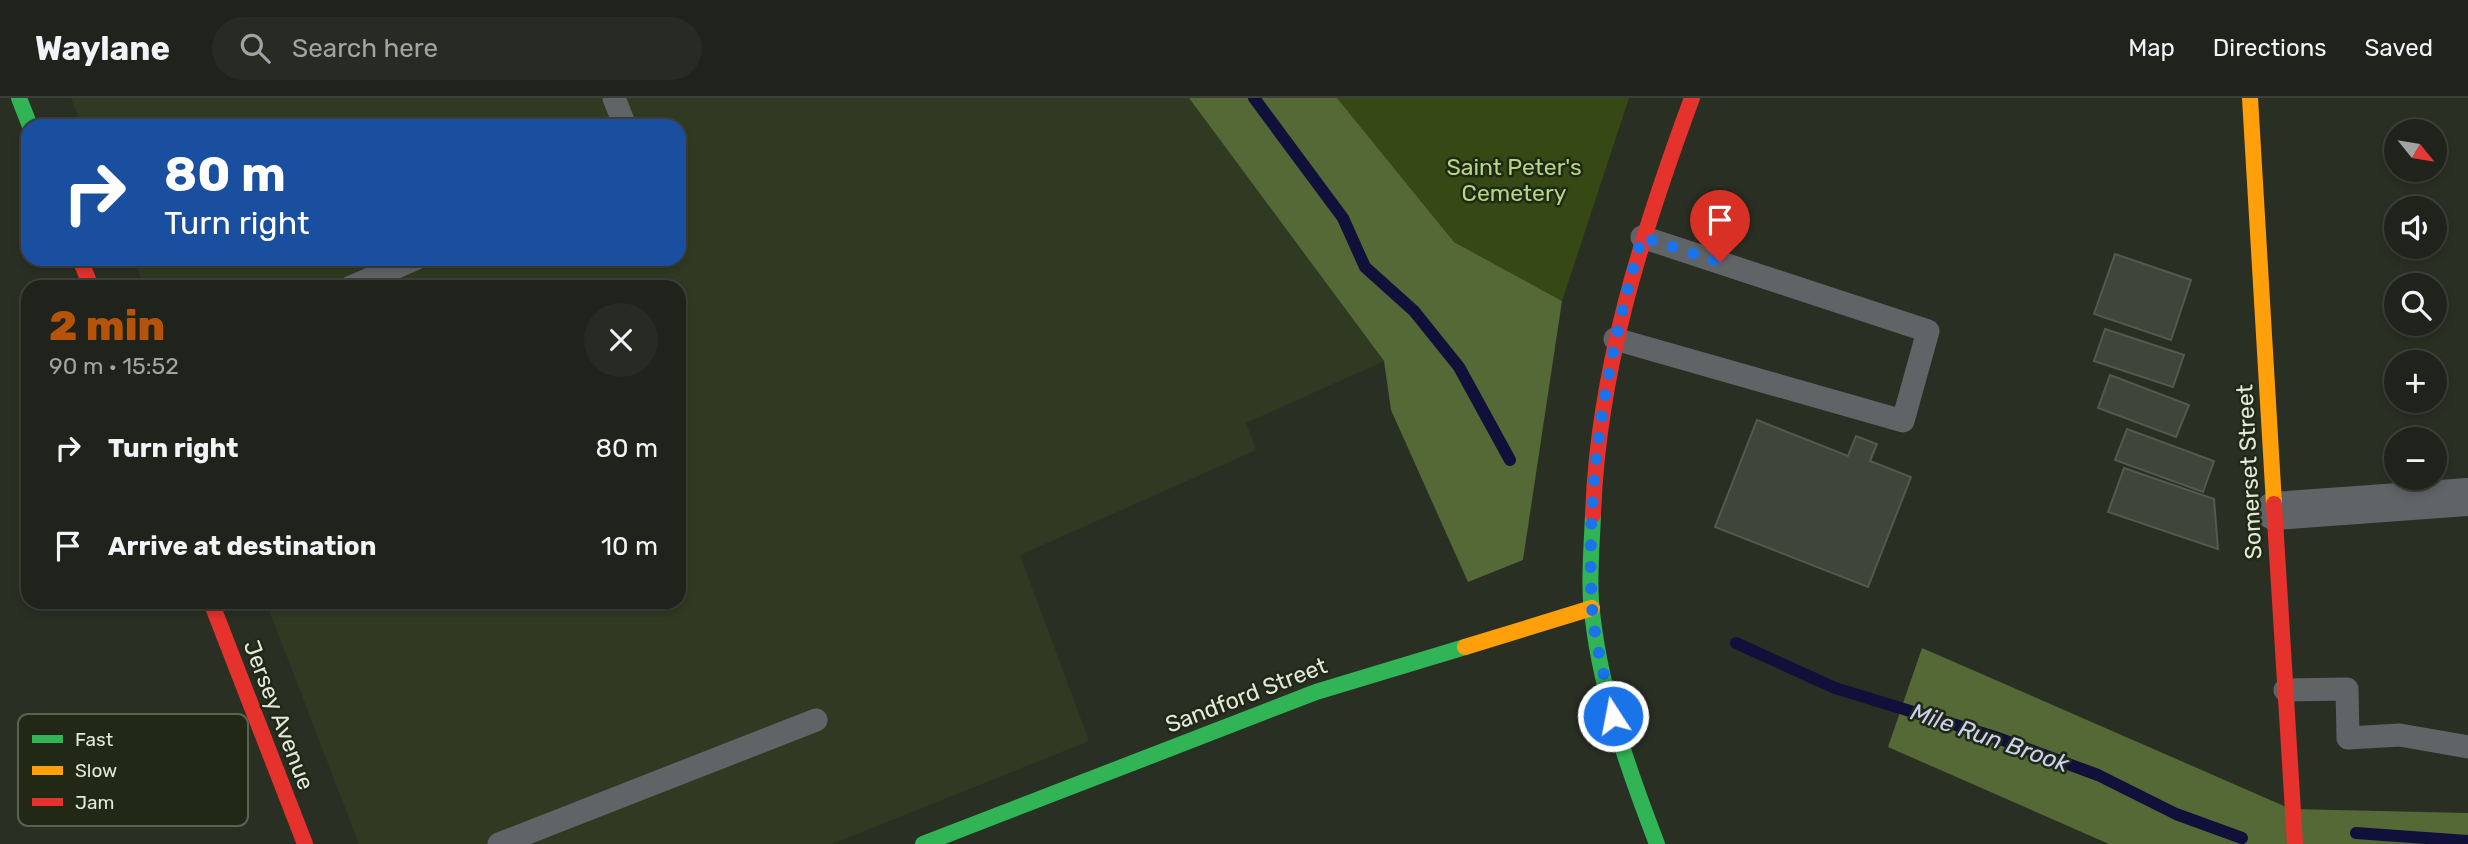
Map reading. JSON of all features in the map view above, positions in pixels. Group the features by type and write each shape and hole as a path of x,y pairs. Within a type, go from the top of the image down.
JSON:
{"street":[{"path":"19,98 27,119"},
{"path":"1657,844 1613,716 1592,608 1592,500 1602,402 1615,340 1642,237 1692,98"},
{"name":"Somerset Street","path":"2250,98 2295,844"},
{"path":"2274,511 2468,497"},
{"name":"Sandford Street","path":"923,844 1316,692 1592,608"},
{"name":"Jersey Avenue","path":"214,609 305,844"}],"lane":[{"path":"614,98 622,119"},
{"path":"1615,340 1903,421 1928,331 1642,237"},
{"path":"367,280 399,266"},
{"path":"2285,690 2347,689 2348,738 2400,735 2468,747"},
{"path":"499,844 816,720"}],"shaded area":[{"path":"71,98 1189,98 1384,361 1246,423 1256,450 1020,555 1089,741 832,844 359,844 269,609 686,609 686,280 142,280 136,266 686,266 686,119 79,119"}],"green space":[{"path":"1189,98 1337,98 1454,242 1562,301 1523,560 1468,582 1391,410 1384,361"},
{"name":"Saint Peter's Cemetery","path":"1337,98 1629,98 1562,301 1454,242"},
{"path":"1922,648 2291,809 2468,813 2468,844 2109,844 1888,747"}],"building":[{"path":"2115,254 2191,280 2171,340 2094,314"},
{"path":"2105,329 2184,355 2173,387 2094,361"},
{"path":"2110,375 2189,405 2176,437 2098,408"},
{"path":"1757,420 1848,456 1856,436 1877,444 1870,461 1911,477 1868,587 1715,527"},
{"path":"2127,429 2214,461 2203,492 2115,460"},
{"path":"2124,468 2214,499 2218,549 2108,512"}],"waterway":[{"name":"Mile Run Brook","path":"1254,98 1343,218 1365,267 1414,311 1459,367 1510,460"},
{"name":"Mile Run Brook","path":"1736,643 1835,688 1995,737 2098,775 2176,814 2242,838"},
{"name":"Mile Run Brook","path":"2356,833 2468,841"}],"traffic: fast":[{"path":"19,98 27,119"},
{"path":"1593,515 1590,590 1600,663 1615,725 1657,844"},
{"path":"923,844 1316,692 1465,647"}],"traffic: slow":[{"path":"2250,98 2274,504"},
{"path":"1465,647 1592,608"}],"traffic: jam":[{"path":"1593,515 1597,461 1613,355 1640,251 1692,98"},
{"path":"83,266 88,280"},
{"path":"2274,504 2295,844"},
{"path":"214,609 305,844"}],"route":[{"path":"1613,716 1592,608 1592,500 1602,402 1621,308 1642,237 1720,262"}]}
